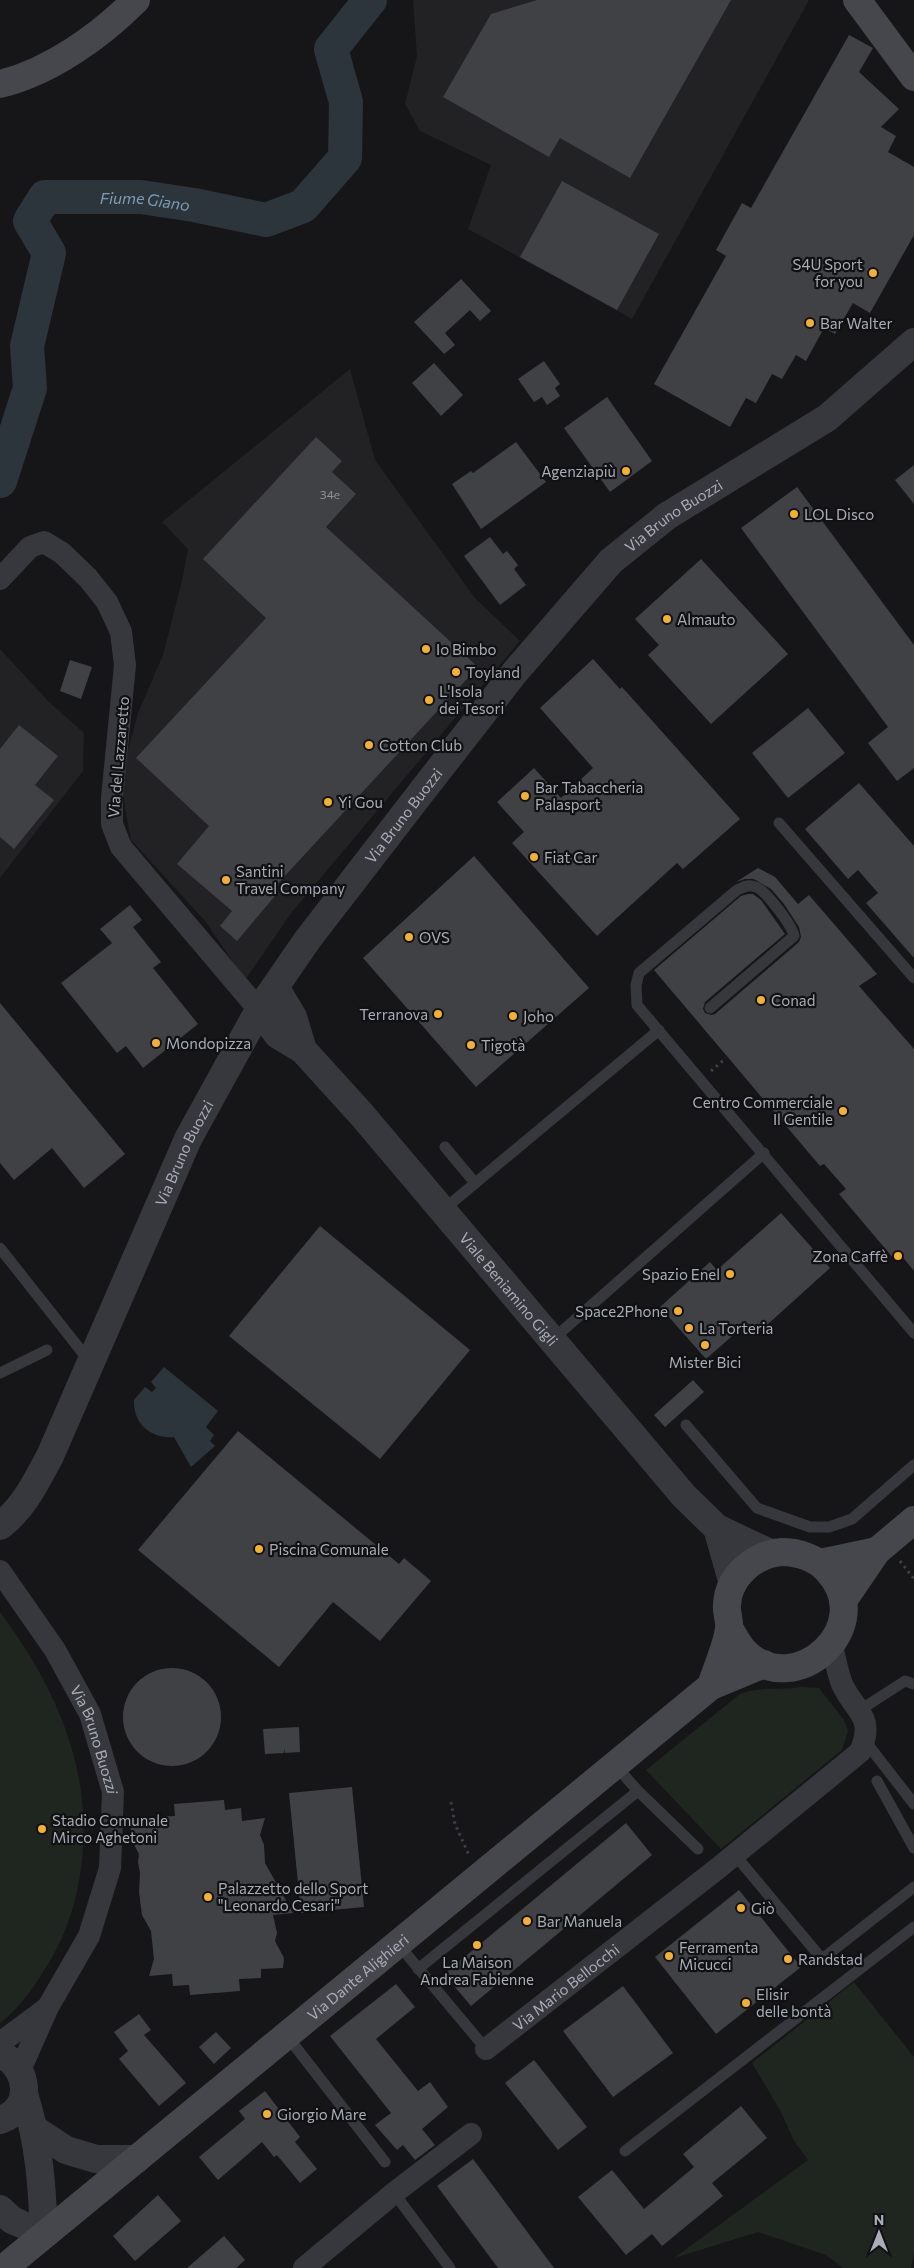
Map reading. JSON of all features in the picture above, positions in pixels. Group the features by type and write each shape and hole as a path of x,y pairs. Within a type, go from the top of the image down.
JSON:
{"main road":[{"path":"0,84 67,57 121,15 136,0"},
{"path":"857,0 914,77"},
{"path":"843,1601 914,1520"},
{"name":"Via Dante Alighieri","path":"711,1686 729,1628 727,1605 732,1584 749,1564 770,1553 793,1552 820,1563 834,1578 843,1601 843,1622 832,1645 810,1663 783,1668 764,1664 746,1654 729,1628"},
{"path":"820,1563 886,1553"},
{"name":"Via Dante Alighieri","path":"4,2268 711,1686 764,1664"}],"street":[{"name":"Via Bruno Buozzi","path":"0,1526 12,1517 33,1488 50,1456 188,1139 259,1010 308,939 515,672 611,561 667,516 827,418 914,342"},
{"name":"Via del Lazzaretto","path":"0,579 30,547 44,542 62,553 75,565 107,602 121,632 125,665 112,798 112,824 121,847 259,1010"},
{"name":"Viale Beniamino Gigli","path":"275,987 294,1017 302,1050"},
{"name":"Viale Beniamino Gigli","path":"259,1010 278,1035 302,1050 362,1115 684,1496 717,1528 770,1553"},
{"path":"717,1528 732,1584"},
{"name":"Via Bruno Buozzi","path":"0,1571 55,1650 90,1714 112,1792 110,1868 89,1936 48,2007 14,2073 20,2104 13,2113 0,2120"},
{"path":"832,1645 842,1684 860,1710 865,1726 865,1741"},
{"path":"810,1663 842,1684"},
{"name":"Via Mario Bellocchi","path":"486,2049 735,1854 860,1752 865,1741"},
{"name":"Via Bruno Buozzi","path":"0,2044 48,2007"},
{"path":"0,2209 12,2220 44,2234 42,2184 34,2128 14,2073"},
{"path":"34,2128 66,2150 96,2159 137,2159"},
{"path":"304,2268 394,2193 470,2134"}],"lane":[{"path":"779,823 914,978"},
{"path":"710,1008 794,936 789,923 758,888 747,885 737,890 639,973 636,985 637,1005 764,1153 914,1333"},
{"path":"443,1210 659,1030"},
{"path":"445,1147 475,1183"},
{"path":"552,1340 764,1153"},
{"path":"0,1248 90,1362"},
{"path":"0,1373 47,1350"},
{"path":"686,1425 757,1508 810,1527 828,1527 852,1518 914,1465"},
{"path":"860,1710 905,1681 914,1684"},
{"path":"865,1741 914,1804"},
{"path":"615,1765 638,1791 698,1849"},
{"path":"877,1781 914,1848"},
{"path":"418,1969 638,1791"},
{"path":"735,1854 822,1959 914,1887"},
{"path":"625,2151 914,1927"},
{"name":"Via Mario Bellocchi","path":"398,1944 486,2049"},
{"path":"287,2036 385,2162"},
{"path":"394,2193 450,2268"}],"path":[{"path":"701,1079 726,1058"},
{"path":"886,1553 914,1579"},
{"path":"451,1802 455,1824 466,1852"}],"shaded area":[{"path":"413,0 809,0 632,319 468,229 491,165 420,131 405,104 417,56"},
{"path":"350,369 375,460 475,598 520,641 292,912 245,980 206,922 131,840 124,802 124,765 138,713 163,655 182,581 188,549 162,522"},
{"path":"0,649 49,702 84,733 83,771 0,878"},
{"path":"164,1367 218,1411 206,1427 214,1435 210,1441 215,1446 191,1467 174,1437 158,1435 145,1428 140,1423 134,1409 134,1400 145,1387 152,1392 156,1388 151,1382"},
{"name":"Stadio Comunale Mirco Aghetoni","path":"0,1612 39,1671 67,1733 76,1765 82,1798 84,1833 81,1869 76,1894 70,1917 61,1939 34,1987 15,2010 0,2023"},
{"path":"819,1688 844,1720 848,1731 842,1750 721,1849 646,1770 740,1694 762,1689"},
{"path":"854,1982 914,2057 914,2254 911,2268 843,2268 826,2255 758,2232 674,2258 808,2160 794,2141 780,2110 752,2063"}],"building":[{"path":"537,0 731,0 630,178 560,138 549,157 443,97 491,14"},
{"path":"849,35 873,48 859,72 899,109 881,127 896,136 888,152 914,167 914,235 870,313 853,303 835,334 824,328 806,361 796,355 782,379 772,374 756,403 746,398 730,427 654,384 726,256 716,250 742,203 751,208"},
{"path":"562,181 659,234 617,310 520,257"},
{"path":"461,279 491,311 480,321 470,310 445,333 455,345 444,354 414,322"},
{"path":"544,361 560,384 555,388 560,396 547,405 542,397 534,402 518,379"},
{"path":"434,363 463,395 441,416 412,383"},
{"path":"607,397 652,461 610,492 564,428"},
{"path":"316,437 342,461 332,472 356,494 326,527 478,667 270,892 275,896 237,941 220,926 232,911 177,864 209,826 136,758 266,618 203,559"},
{"path":"516,442 546,482 481,529 452,484 471,471 473,473"},
{"path":"914,465 914,504 895,480"},
{"path":"797,487 914,645 914,768 897,781 868,743 888,727 741,528"},
{"path":"490,537 503,554 507,551 518,565 514,569 526,585 500,605 464,556"},
{"path":"701,559 788,654 711,724 648,655 659,645 635,619"},
{"path":"593,659 620,689 622,687 740,819 683,869 677,863 597,936 512,843 524,832 497,802 534,768 561,798 593,768 540,708"},
{"path":"70,660 92,667 81,699 60,691"},
{"path":"808,708 845,753 788,798 752,753"},
{"path":"19,725 58,756 35,785 54,800 14,849 0,837 0,749"},
{"path":"859,783 914,846 914,958 866,903 878,893 858,870 848,879 805,829"},
{"path":"474,856 589,988 476,1087 363,958"},
{"name":"Centro Commerciale Il Gentile","path":"758,868 775,877 798,904 809,895 877,974 859,986 914,1049 914,1271 901,1255 894,1259 839,1194 846,1189 824,1164 820,1166 654,970 741,896 748,894 753,894 761,900 785,934 705,1002 703,1009 705,1013 715,1014 799,942 801,937 799,927 784,904 771,889 754,879 736,882"},
{"path":"130,905 142,920 133,927 161,962 153,968 198,1024 143,1068 126,1046 117,1053 61,983 112,943 100,929"},
{"path":"0,1003 125,1154 84,1188 52,1148 14,1180 0,1163"},
{"path":"781,1213 830,1268 757,1334 747,1323 706,1359 660,1307 710,1262 717,1270"},
{"path":"320,1226 470,1350 380,1459 229,1336"},
{"path":"693,1380 704,1392 665,1427 654,1415"},
{"path":"238,1431 399,1564 404,1558 431,1581 380,1641 333,1602 279,1667 138,1550"},
{"path":"172,1668 191,1672 206,1683 217,1698 221,1717 217,1736 206,1751 191,1762 172,1766 153,1762 138,1751 127,1736 123,1717 127,1698 138,1683 153,1672"},
{"path":"299,1727 300,1752 285,1753 285,1749 284,1753 265,1754 263,1729"},
{"path":"352,1787 364,1907 301,1913 289,1793"},
{"path":"224,1800 225,1810 241,1808 242,1821 265,1818 260,1835 264,1845 265,1863 293,1913 273,1915 277,1933 275,1941 284,1958 283,1968 261,1969 261,1978 239,1979 240,1991 190,1995 189,1985 173,1986 172,1974 149,1976 154,1959 151,1931 142,1915 139,1892 139,1854 130,1837 131,1827 153,1826 153,1817 175,1816 174,1804"},
{"path":"626,1823 652,1855 471,2006 444,1974"},
{"path":"739,1890 801,1967 716,2034 655,1957"},
{"path":"396,1984 415,2007 376,2039 418,2091 430,2082 448,2107 422,2129 435,2145 415,2160 403,2145 397,2150 375,2125 391,2113 330,2036"},
{"path":"623,1986 673,2053 613,2097 563,2031"},
{"path":"139,2014 151,2030 144,2035 186,2083 159,2106 119,2059 128,2051 114,2032"},
{"path":"216,2032 231,2048 214,2064 199,2047"},
{"path":"534,2060 587,2127 558,2150 505,2083"},
{"path":"265,2091 300,2137 295,2142 317,2169 300,2183 277,2155 274,2157 262,2142 218,2180 199,2157 245,2119 239,2111"},
{"path":"741,2106 767,2138 712,2183 723,2196 662,2246 652,2234 626,2255 578,2197 612,2170 644,2209 694,2167 683,2154"},
{"path":"473,2159 554,2268 498,2268 437,2186"},
{"path":"158,2195 181,2221 135,2261 113,2236"},
{"path":"224,2236 245,2260 236,2268 187,2268"}],"waterway":[{"name":"Fiume Giano","path":"0,481 30,388 27,346 49,253 30,221 45,197 141,197 194,205 266,220 303,206 345,158 346,102 331,49 370,0"}],"place":[{"name":"S4U Sport for you","path":"873,273"},
{"name":"Bar Walter","path":"810,323"},
{"name":"Agenziapiù","path":"626,471"},
{"name":"LOL Disco","path":"794,514"},
{"name":"Almauto","path":"667,619"},
{"name":"Io Bimbo","path":"426,649"},
{"name":"Toyland","path":"456,672"},
{"name":"L'Isola dei Tesori","path":"429,700"},
{"name":"Cotton Club","path":"369,745"},
{"name":"Bar Tabaccheria Palasport","path":"525,796"},
{"name":"Yi Gou","path":"328,802"},
{"name":"Fiat Car","path":"534,857"},
{"name":"Santini Travel Company","path":"226,880"},
{"name":"OVS","path":"409,937"},
{"name":"Conad","path":"761,1000"},
{"name":"Terranova","path":"438,1014"},
{"name":"Joho","path":"513,1016"},
{"name":"Mondopizza","path":"156,1043"},
{"name":"Tigotà","path":"471,1045"},
{"name":"Centro Commerciale Il Gentile","path":"843,1111"},
{"name":"Zona Caffè","path":"898,1256"},
{"name":"Spazio Enel","path":"730,1274"},
{"name":"Space2Phone","path":"678,1311"},
{"name":"La Torteria","path":"689,1328"},
{"name":"Mister Bici","path":"705,1345"},
{"name":"Piscina Comunale","path":"259,1549"},
{"name":"Stadio Comunale Mirco Aghetoni","path":"42,1829"},
{"name":"Palazzetto dello Sport \"Leonardo Cesari\"","path":"208,1897"},
{"name":"Giò","path":"741,1908"},
{"name":"Bar Manuela","path":"527,1921"},
{"name":"La Maison Andrea Fabienne","path":"477,1945"},
{"name":"Ferramenta Micucci","path":"669,1956"},
{"name":"Randstad","path":"788,1959"},
{"name":"Elisir delle bontà","path":"746,2003"},
{"name":"Giorgio Mare","path":"267,2114"}]}
